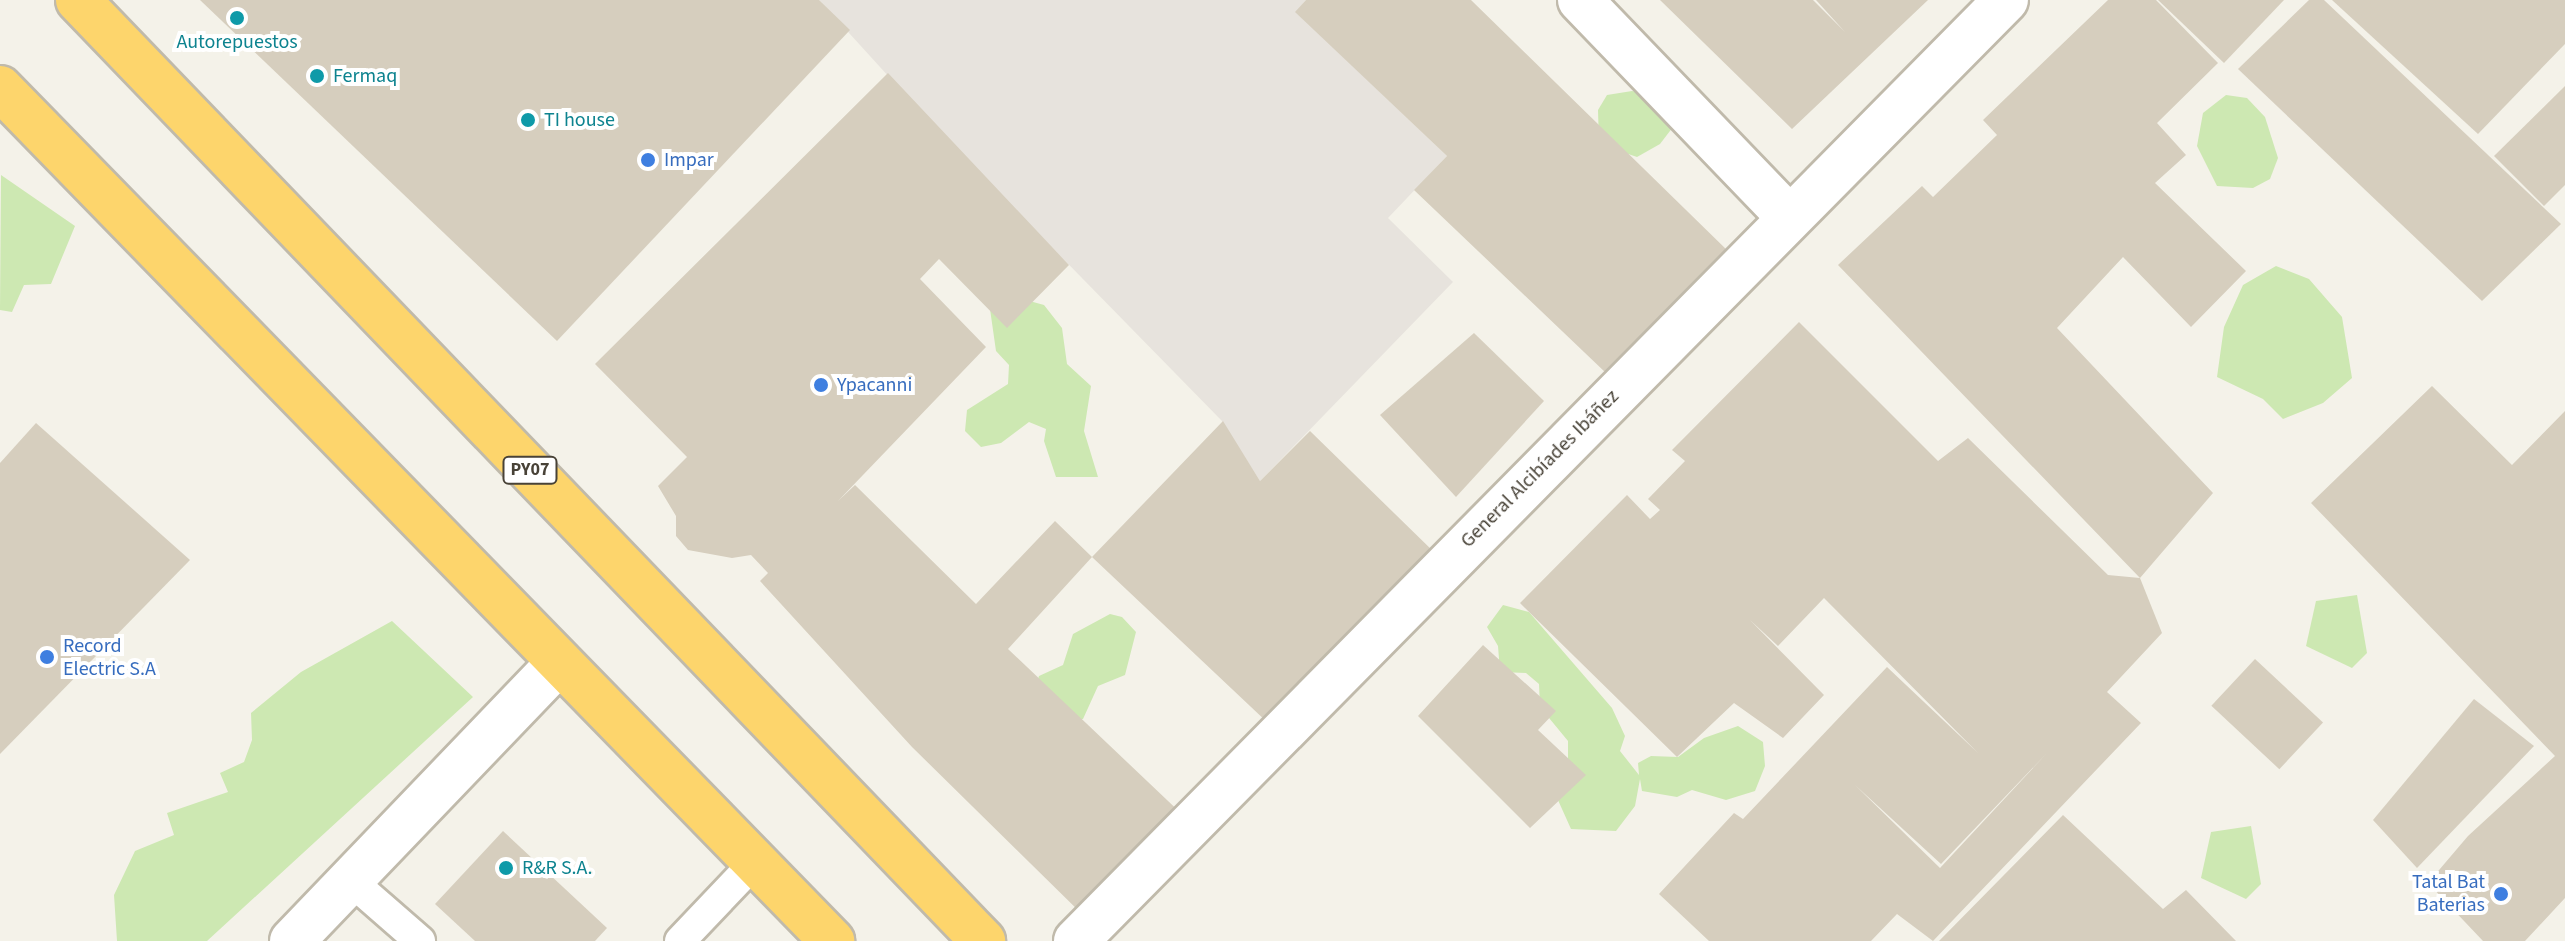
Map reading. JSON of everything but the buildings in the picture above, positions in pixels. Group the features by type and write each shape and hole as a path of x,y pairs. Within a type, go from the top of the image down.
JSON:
{"highway":[{"name":"PY07","path":"78,0 983,941"},
{"path":"0,88 558,664 832,941"}],"street":[{"path":"1580,0 1789,217"},
{"name":"General Alcibíades Ibáñez","path":"1076,941 2006,0"},
{"path":"292,941 558,664"}],"lane":[{"path":"680,941 754,863"},
{"path":"350,880 420,941"}],"shaded area":[{"path":"819,0 1306,0 1296,12 1447,156 1388,218 1453,282 1260,481 1222,421 941,134"}],"green space":[{"path":"1632,91 1658,96 1673,127 1660,144 1637,157 1599,144 1598,110 1607,95"},
{"path":"2226,95 2247,98 2265,117 2278,158 2270,179 2253,188 2217,186 2197,146 2203,113"},
{"path":"1,175 75,226 51,284 24,285 12,312 0,310"},
{"path":"2276,266 2309,279 2342,317 2352,378 2323,403 2283,419 2263,399 2217,377 2224,327 2243,285"},
{"path":"1012,296 1044,305 1062,328 1067,364 1091,386 1084,431 1098,477 1056,477 1044,441 1046,429 1029,422 1001,443 981,447 965,431 967,410 1008,384 1009,365 996,351 989,302"},
{"path":"2357,595 2367,653 2352,668 2306,646 2316,601"},
{"path":"1503,605 1529,612 1612,708 1625,736 1620,751 1639,775 1638,763 1651,756 1678,757 1704,738 1738,726 1763,742 1765,766 1755,791 1726,800 1692,790 1677,797 1642,791 1640,779 1635,806 1616,831 1571,829 1553,789 1568,773 1568,741 1540,707 1539,684 1526,673 1500,672 1498,646 1487,627"},
{"path":"1110,614 1122,617 1136,632 1125,675 1098,686 1083,719 1047,719 1030,703 1039,676 1063,665 1073,634"},
{"path":"392,621 473,697 207,941 117,941 114,895 135,851 174,835 167,813 228,792 220,773 244,762 252,740 251,713 301,672"},
{"path":"2251,826 2261,884 2246,899 2201,878 2211,832"}],"place":[{"name":"Autorepuestos","path":"237,18"},
{"name":"Fermaq","path":"317,76"},
{"name":"TI house","path":"528,120"},
{"name":"Impar","path":"648,160"},
{"name":"Ypacanni","path":"821,385"},
{"name":"Record Electric S.A","path":"47,657"},
{"name":"R&R S.A.","path":"506,868"},
{"name":"Tatal Bat Baterias","path":"2501,894"}]}
